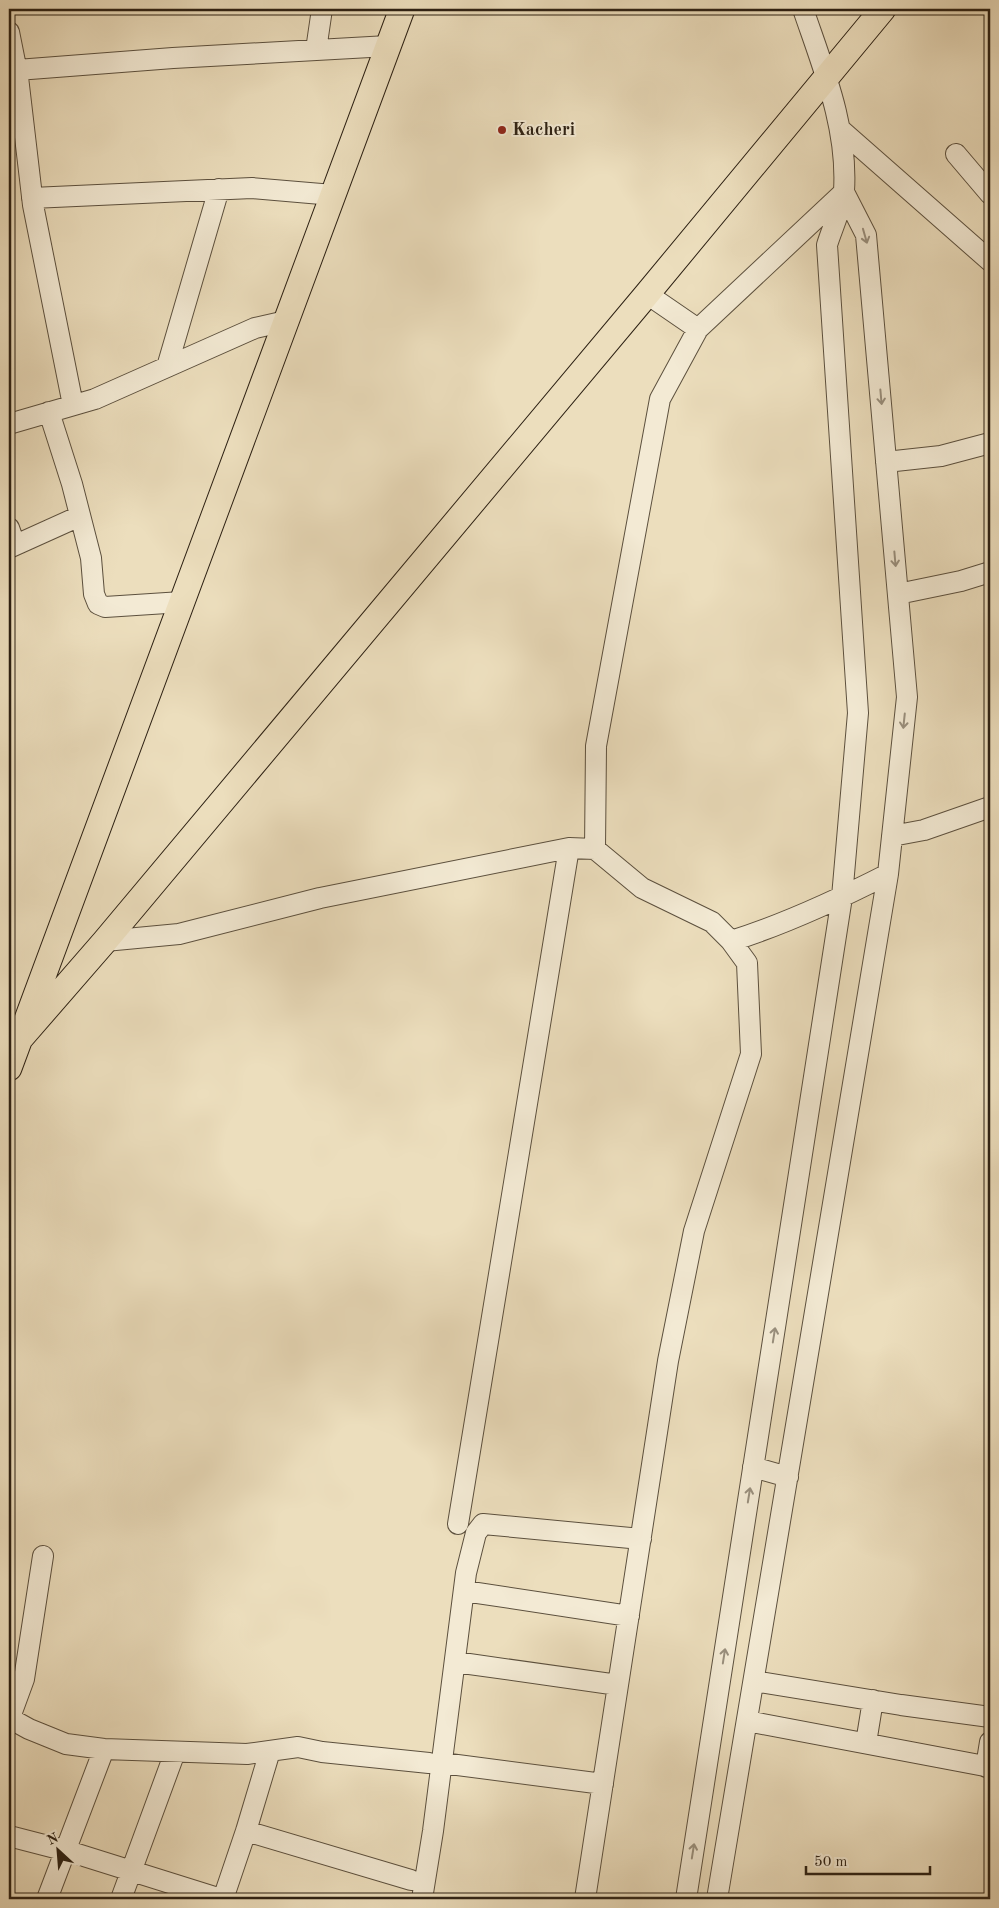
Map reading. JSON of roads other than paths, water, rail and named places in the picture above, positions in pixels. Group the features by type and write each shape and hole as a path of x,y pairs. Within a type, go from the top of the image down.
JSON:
{"main road":[{"path":"19,1040 105,941 883,9"},
{"path":"9,1068 401,10"}],"street":[{"path":"316,50 322,9"},
{"path":"686,1899 842,897 858,713 827,246 844,192 841,130 826,77 803,9"},
{"path":"9,32 17,70 18,149 32,198 73,405"},
{"path":"17,70 173,58 388,46"},
{"path":"841,130 990,261"},
{"path":"956,154 990,194"},
{"path":"32,198 252,188 333,195"},
{"path":"167,367 219,189"},
{"path":"596,849 596,746 660,399 698,329 844,192"},
{"path":"717,1899 888,874 907,697 866,235 844,192"},
{"path":"647,294 698,329"},
{"path":"9,424 95,399 254,328 286,321"},
{"path":"49,412 72,484 91,558 94,594 98,604 105,607 182,602"},
{"path":"886,462 940,456 990,443"},
{"path":"11,540 80,516"},
{"path":"898,594 990,572"},
{"path":"892,836 924,830 990,807"},
{"path":"458,1524 569,848"},
{"path":"105,941 179,934 320,898 569,848 596,849 642,888 712,922 731,941 747,963 751,1054 694,1232 668,1361 585,1899"},
{"path":"731,941 758,933 842,897 888,874"},
{"path":"753,1467 788,1477"},
{"path":"422,1899 435,1763 455,1662 466,1573 476,1533 483,1524 641,1539"},
{"path":"43,1556 24,1679 9,1719 28,1729 66,1744 104,1749 247,1754 298,1747 322,1752 435,1763 602,1784"},
{"path":"464,1591 629,1616"},
{"path":"455,1662 618,1684"},
{"path":"720,1680 990,1717"},
{"path":"866,1743 872,1700"},
{"path":"713,1726 746,1727 866,1743 988,1767 990,1742"},
{"path":"47,1899 104,1749"},
{"path":"9,1836 65,1850 222,1899 246,1831 270,1751"},
{"path":"121,1899 130,1870 176,1752"},
{"path":"246,1831 411,1880"}],"place":[{"name":"Kacheri","path":"502,130"}]}
